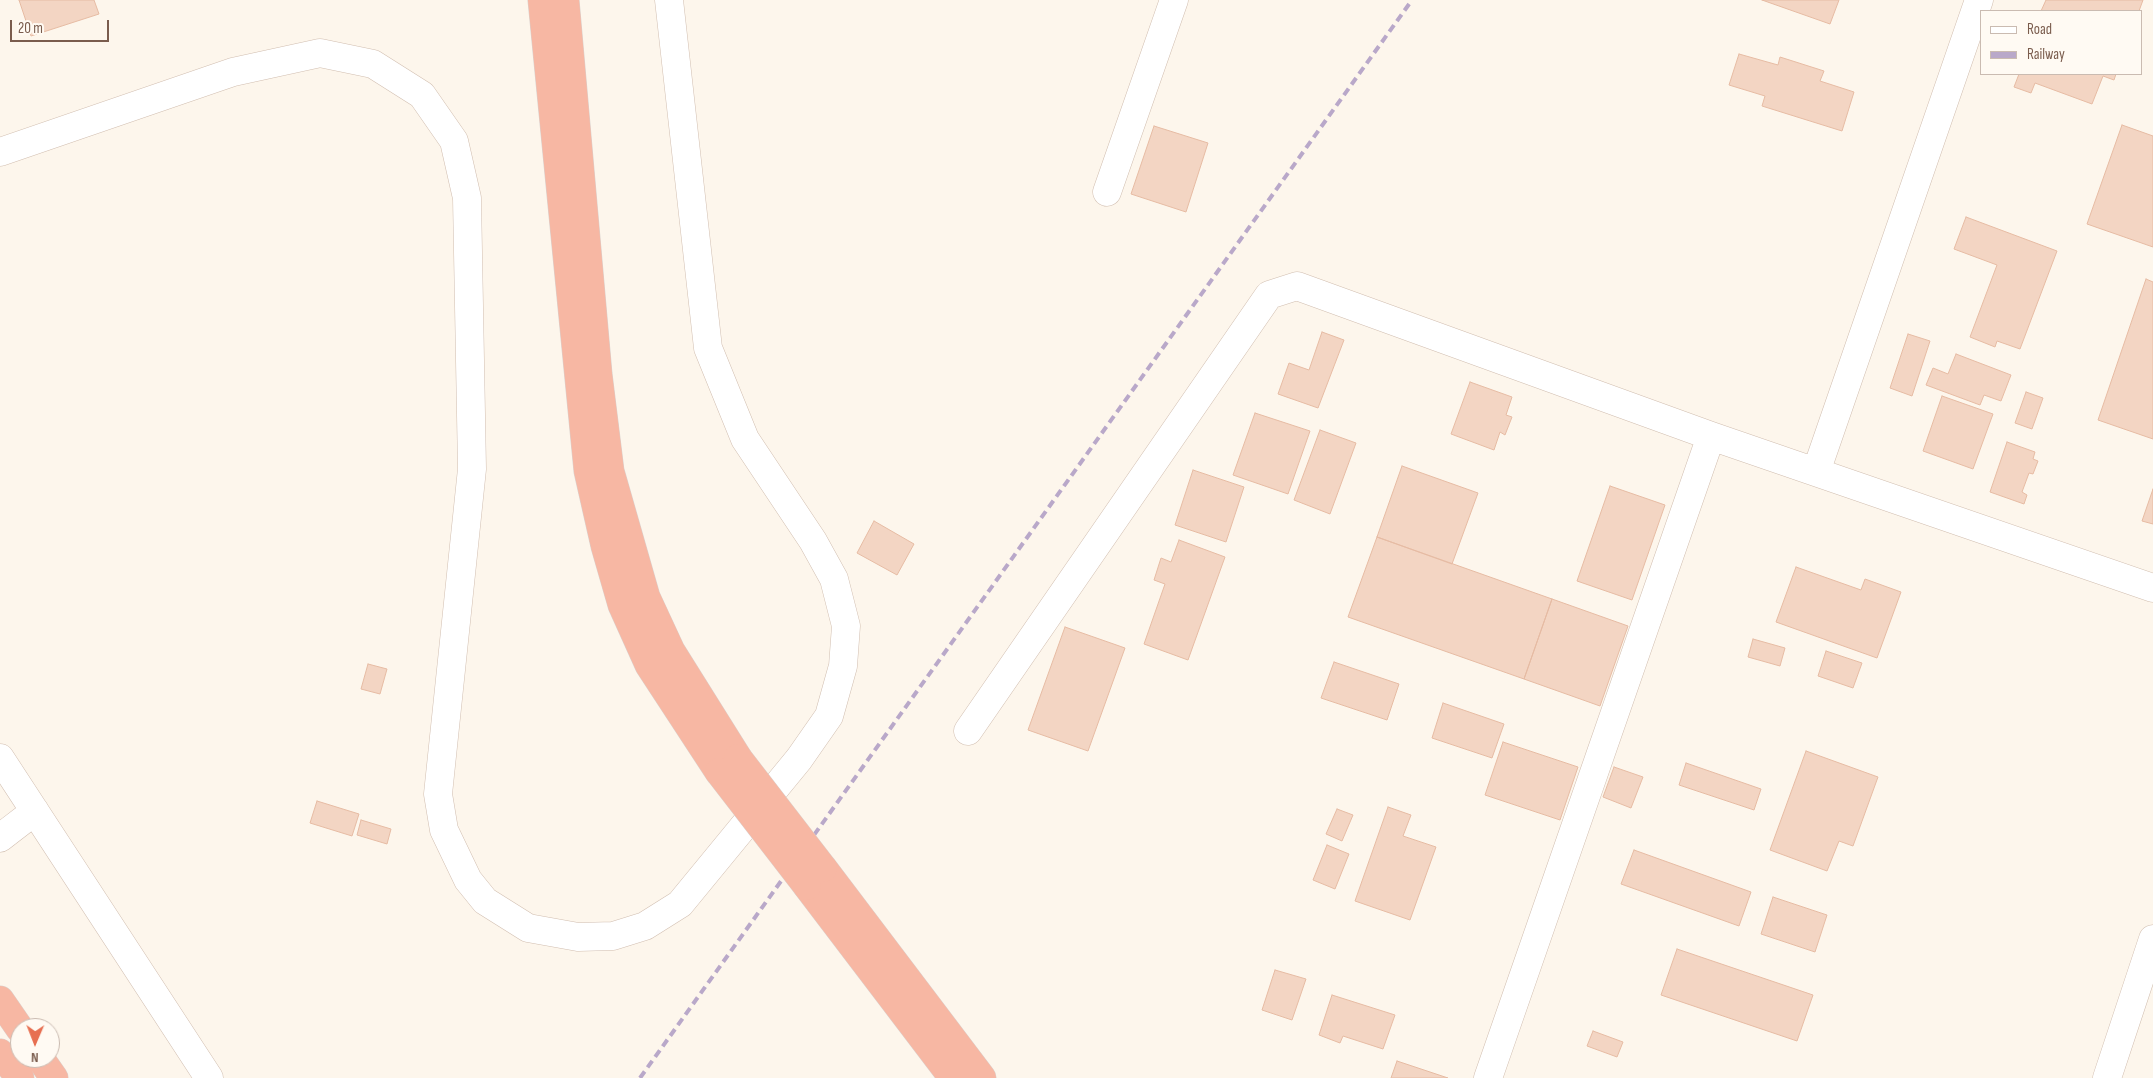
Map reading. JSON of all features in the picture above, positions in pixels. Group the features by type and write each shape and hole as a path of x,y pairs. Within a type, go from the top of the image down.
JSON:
{"highway":[{"path":"542,0 588,471 622,605 649,665 815,877 982,1078"},
{"path":"565,0 598,374 610,471 646,597 728,765"},
{"path":"815,877 953,1078"},
{"path":"0,1000 12,1018"},
{"path":"0,1053 20,1078"}],"street":[{"path":"0,152 233,72 320,53 373,64 422,95 454,141 467,198 472,468 438,794 444,830 468,880 485,901 528,928 578,937 613,936 645,926 680,904 799,759 829,716 843,666 846,626 834,579 813,541 745,439 708,348 669,0"},
{"path":"1107,192 1174,0"},
{"path":"1816,472 1979,0"},
{"path":"968,730 1269,295 1297,286 1711,436 2153,588"},
{"path":"1488,1078 1711,436"},
{"path":"0,758 209,1078"},
{"path":"0,838 35,811"},
{"path":"2107,1078 2143,1002 2153,940"}],"building":[{"path":"19,0 94,0 99,14 31,36"},
{"path":"1762,0 1839,0 1830,24"},
{"path":"2046,0 2143,0 2139,10 2041,10"},
{"path":"1739,54 1778,65 1780,57 1824,71 1820,81 1854,92 1842,131 1762,106 1765,96 1729,85"},
{"path":"2019,75 2116,75 2114,80 2103,76 2092,104 2035,83 2031,93 2014,87"},
{"path":"2122,125 2153,136 2153,247 2087,224"},
{"path":"1154,126 1208,143 1186,212 1131,194"},
{"path":"1966,217 2057,251 2020,349 1997,341 1995,347 1970,337 1997,265 1954,249"},
{"path":"2146,279 2153,282 2153,439 2098,420"},
{"path":"1322,332 1344,340 1318,408 1278,394 1289,363 1309,370"},
{"path":"1908,334 1930,341 1912,396 1890,388"},
{"path":"1956,354 2011,375 2001,401 1984,395 1980,405 1926,385 1933,368 1948,374"},
{"path":"1470,382 1512,397 1506,415 1512,417 1505,435 1500,432 1494,450 1451,434"},
{"path":"2026,392 2043,398 2032,429 2015,423"},
{"path":"1942,396 1993,414 1973,469 1923,451"},
{"path":"1255,413 1310,431 1288,494 1233,475"},
{"path":"1320,430 1356,443 1330,514 1294,500"},
{"path":"2007,442 2035,452 2033,459 2038,461 2033,474 2029,473 2022,492 2027,495 2024,504 1990,492"},
{"path":"1402,466 1478,493 1452,564 1377,537"},
{"path":"1193,470 1244,487 1226,542 1175,525"},
{"path":"1610,486 1665,505 1632,600 1577,581"},
{"path":"2153,489 2153,524 2142,521"},
{"path":"874,521 914,544 897,575 857,553"},
{"path":"1377,537 1552,599 1524,679 1348,617"},
{"path":"1179,540 1225,557 1188,660 1144,644 1165,584 1154,580 1161,558 1171,562"},
{"path":"1796,567 1861,590 1865,579 1901,592 1877,658 1776,622"},
{"path":"1552,599 1628,626 1600,706 1524,679"},
{"path":"1065,627 1125,648 1088,751 1028,730"},
{"path":"1753,639 1785,648 1780,666 1748,657"},
{"path":"1826,651 1862,663 1853,688 1818,676"},
{"path":"1334,662 1399,684 1387,720 1321,698"},
{"path":"368,664 387,669 380,694 361,689"},
{"path":"1443,703 1504,724 1492,758 1432,738"},
{"path":"1503,742 1578,767 1560,820 1485,795"},
{"path":"1806,751 1878,777 1853,846 1839,841 1827,871 1770,850"},
{"path":"1686,763 1761,789 1754,810 1679,785"},
{"path":"1614,767 1643,777 1631,808 1603,797"},
{"path":"317,801 359,814 352,836 310,823"},
{"path":"1388,807 1411,815 1403,836 1436,847 1410,920 1355,901"},
{"path":"1337,809 1353,815 1342,841 1326,834"},
{"path":"361,820 391,829 387,844 357,835"},
{"path":"1327,845 1349,854 1335,889 1313,880"},
{"path":"1634,850 1751,892 1739,926 1621,884"},
{"path":"1773,897 1827,915 1815,952 1761,934"},
{"path":"1677,949 1813,995 1797,1041 1661,995"},
{"path":"1275,970 1306,979 1292,1020 1262,1010"},
{"path":"1332,995 1395,1015 1383,1049 1343,1036 1340,1043 1319,1035"},
{"path":"1593,1031 1623,1042 1617,1057 1587,1046"},
{"path":"1397,1061 1448,1078 1391,1078"}],"railway":[{"path":"640,1078 1412,0"}]}
